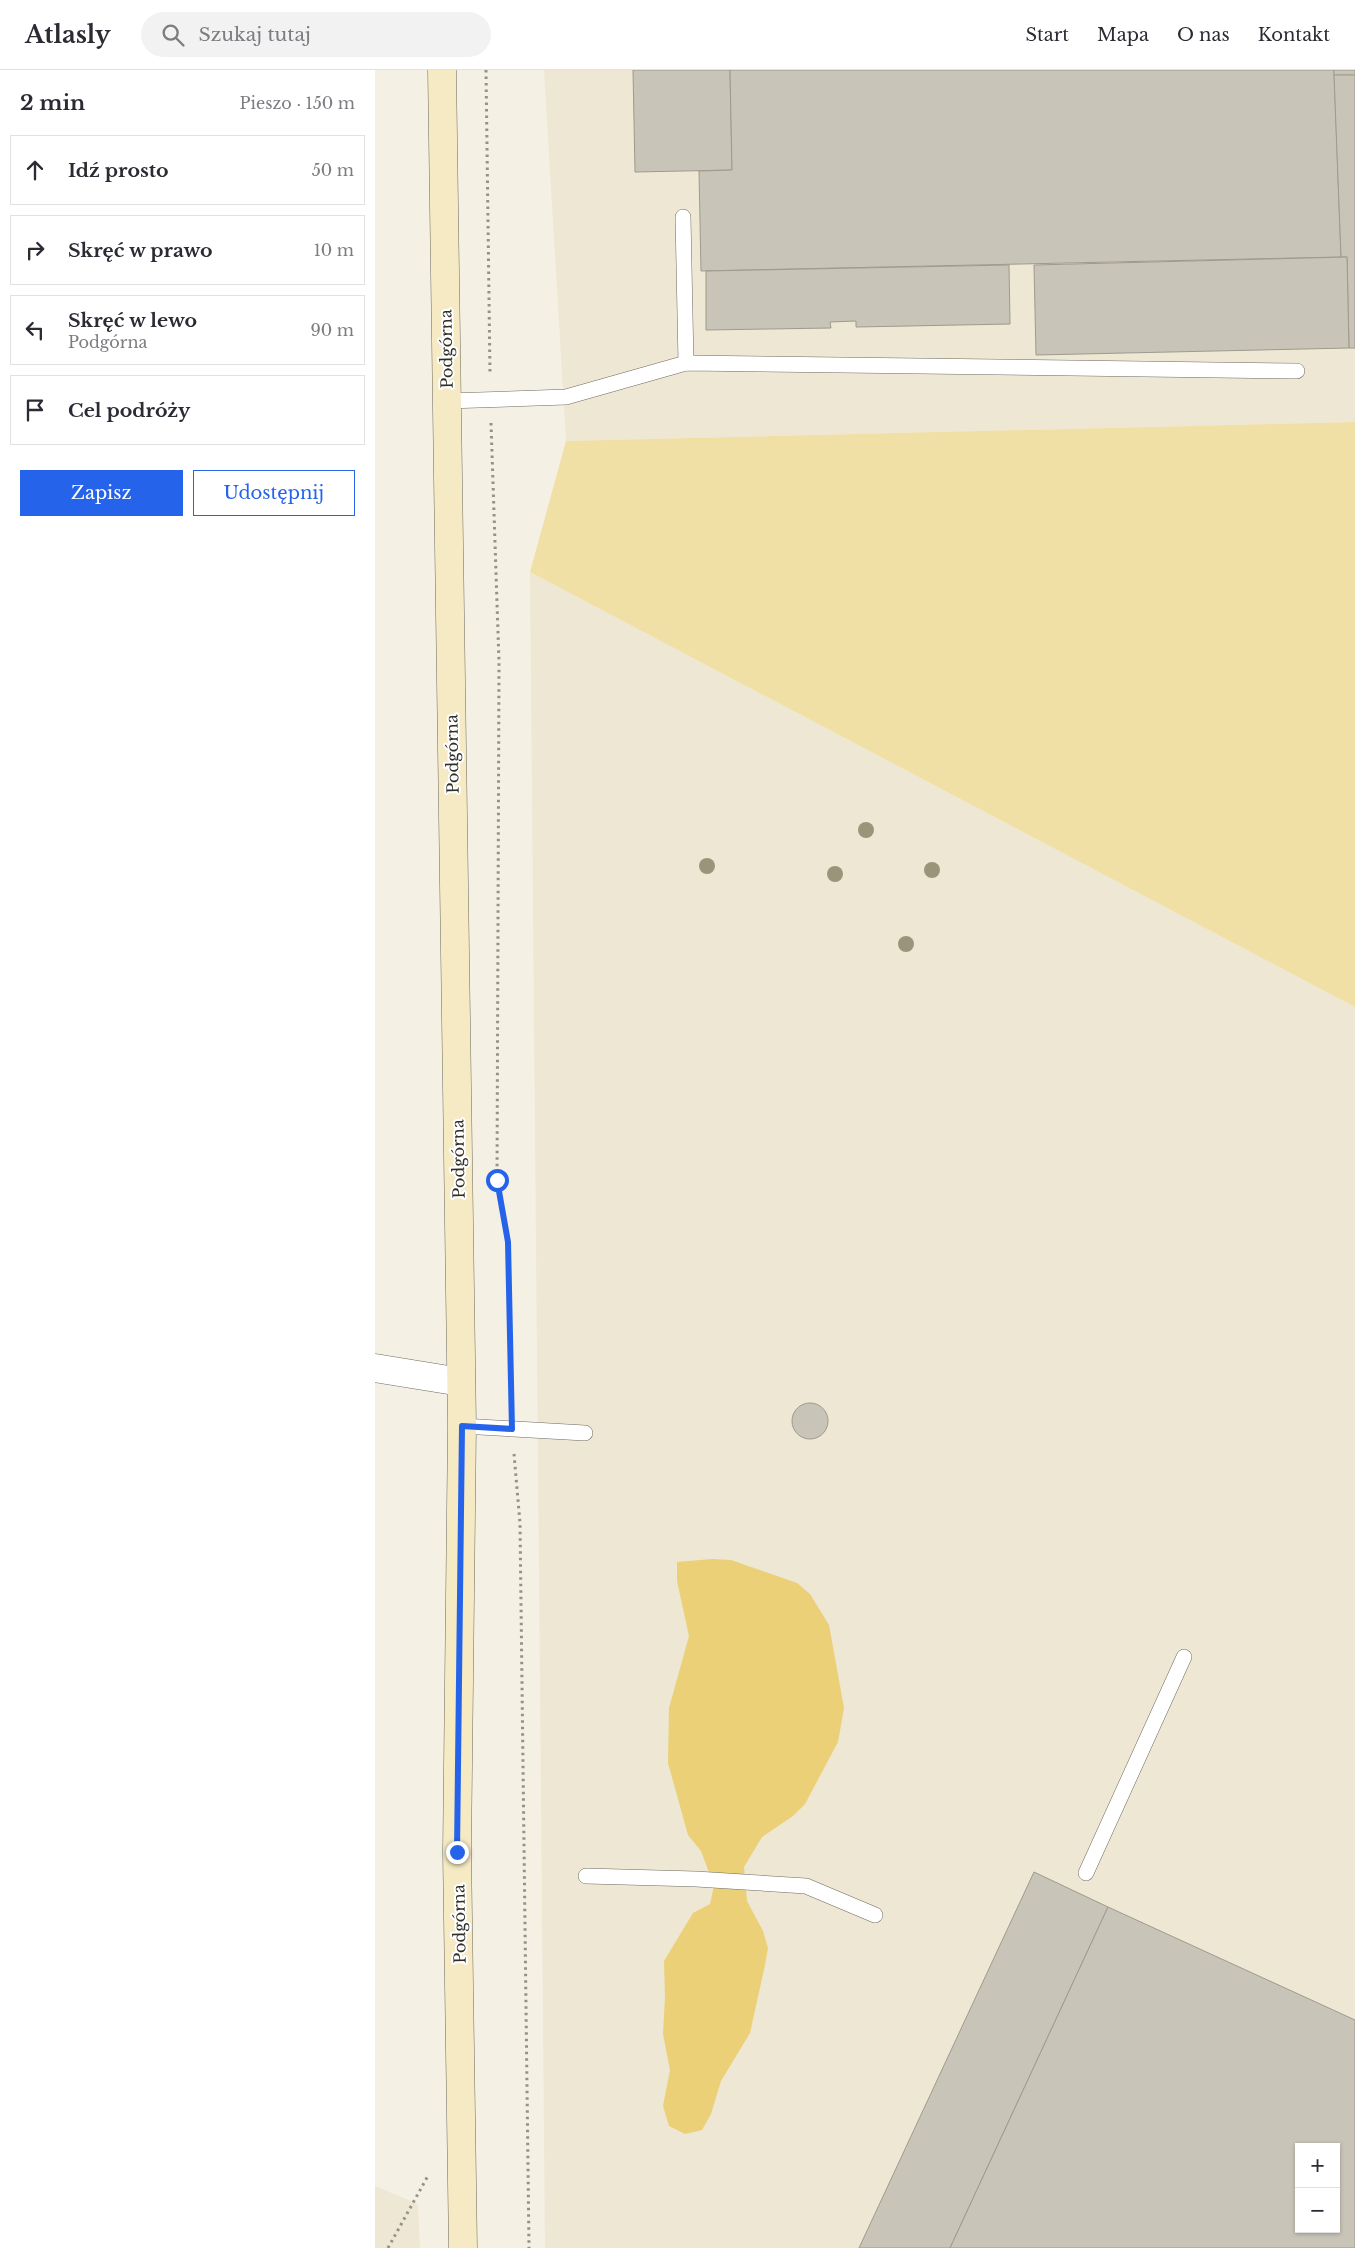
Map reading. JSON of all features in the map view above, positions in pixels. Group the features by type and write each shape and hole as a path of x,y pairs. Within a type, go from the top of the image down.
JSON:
{"main road":[{"name":"Podgórna","path":"442,70 462,1426 457,1852 463,2248"}],"street":[{"path":"375,1368 461,1382"}],"lane":[{"path":"683,217 686,363"},
{"path":"447,401 566,397 686,363 1297,371"},
{"path":"462,1426 585,1433"},
{"path":"1086,1873 1184,1657"},
{"path":"586,1876 696,1879 806,1886 875,1915"}],"path":[{"path":"487,70 491,401 499,662 497,1180 508,1242 512,1429 519,1523 529,2248"}],"shaded area":[{"path":"544,70 1355,70 1355,422 566,441"},
{"path":"1355,422 1355,1007 530,572 566,441"},
{"path":"530,572 1355,1007 1355,2248 545,2248"},
{"path":"712,1559 731,1560 797,1583 810,1594 829,1625 844,1708 838,1742 805,1804 793,1816 762,1837 744,1867 747,1901 763,1931 768,1948 750,2033 721,2081 711,2114 702,2130 685,2134 669,2126 663,2106 670,2070 663,2034 664,1961 693,1913 710,1904 714,1886 701,1851 688,1835 668,1763 669,1708 689,1636 677,1581 677,1562"},
{"path":"375,2186 418,2204 420,2248 375,2248"}],"building":[{"path":"633,70 730,70 732,170 635,172"},
{"path":"730,70 1334,70 1341,257 701,271 699,171 732,170"},
{"path":"1334,70 1355,70 1355,75 1334,75"},
{"path":"1334,75 1355,75 1355,348 1349,348 1347,257 1341,257"},
{"path":"1347,257 1349,348 1036,355 1034,265"},
{"path":"1009,265 1010,324 856,327 856,321 830,322 831,328 706,330 706,271"},
{"path":"810,1403 817,1404 823,1408 827,1414 827,1428 823,1434 817,1438 810,1439 803,1438 797,1434 793,1428 792,1421 793,1414 797,1408 803,1404"},
{"path":"1034,1872 1108,1907 950,2248 859,2248"},
{"path":"1108,1907 1355,2020 1355,2248 950,2248"}],"route":[{"path":"457,1852 462,1426 512,1429 508,1242 497,1180"}]}
